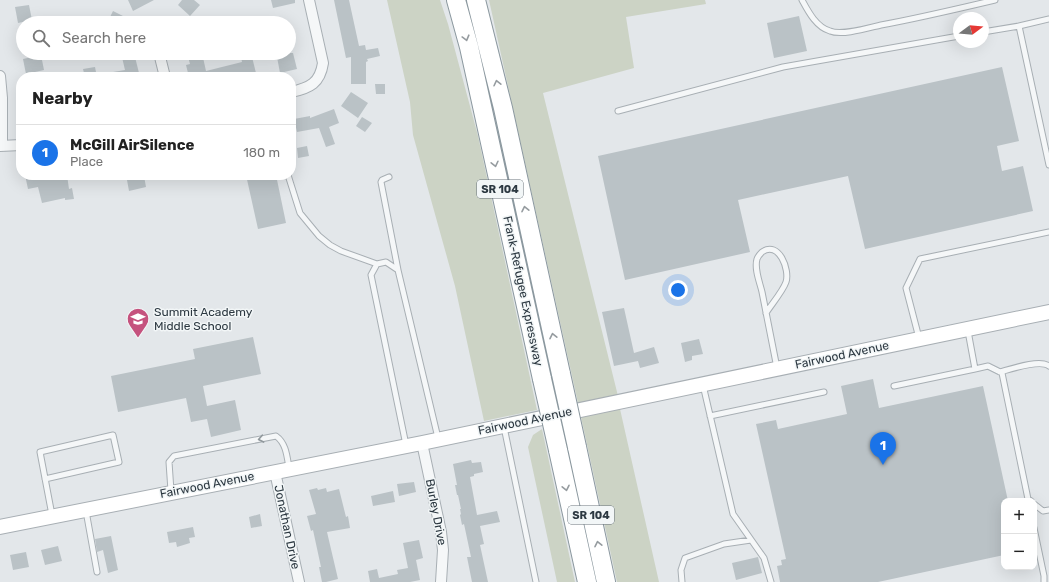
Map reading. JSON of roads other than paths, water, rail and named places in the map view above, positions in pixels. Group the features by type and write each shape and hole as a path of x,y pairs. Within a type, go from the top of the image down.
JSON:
{"highway":[{"name":"Frank-Refugee Expressway","path":"456,0 468,47 587,582"},
{"name":"Frank-Refugee Expressway","path":"476,0 503,108 606,582"}],"street":[{"path":"296,91 309,87 316,81 322,72 323,63 309,0"},
{"path":"161,60 164,72"},
{"path":"0,76 1,146 16,145"},
{"name":"Fairwood Avenue","path":"0,527 422,443 1049,312"},
{"name":"Burley Drive","path":"422,443 441,532 443,550 441,582"},
{"name":"Jonathan Drive","path":"275,472 299,582"}],"lane":[{"path":"802,0 816,22 825,30 831,32 844,32 995,0"},
{"path":"989,31 1049,19"},
{"path":"1019,26 1049,165"},
{"path":"618,111 784,68 953,37"},
{"path":"389,177 381,182 398,270 439,439"},
{"path":"290,180 300,213 319,236 330,245 341,251 377,264 386,262 398,270"},
{"path":"919,339 906,288 920,259 1049,232"},
{"path":"766,313 786,282 786,268 782,256 773,250 766,250 759,255 756,260 757,270 777,369"},
{"path":"377,264 371,275 406,446"},
{"path":"968,329 975,369"},
{"path":"999,372 1035,364 1047,364 1049,366"},
{"path":"894,386 988,366 1002,373 1029,498"},
{"path":"702,384 733,514 764,558 771,582"},
{"path":"710,416 824,392"},
{"path":"504,426 536,582"},
{"path":"45,479 119,462 113,435 40,452 45,479 52,516"},
{"path":"171,493 168,462 174,456 276,436 281,439 284,446 290,469"},
{"path":"1037,506 1043,511 1049,510"},
{"path":"86,510 97,572"},
{"path":"1035,534 1044,582"},
{"path":"682,582 681,570 685,558 724,544 752,540"}],"place":[{"name":"Summit Academy Middle School","path":"138,338"},
{"name":"McGill AirSilence","path":"883,465"}]}
